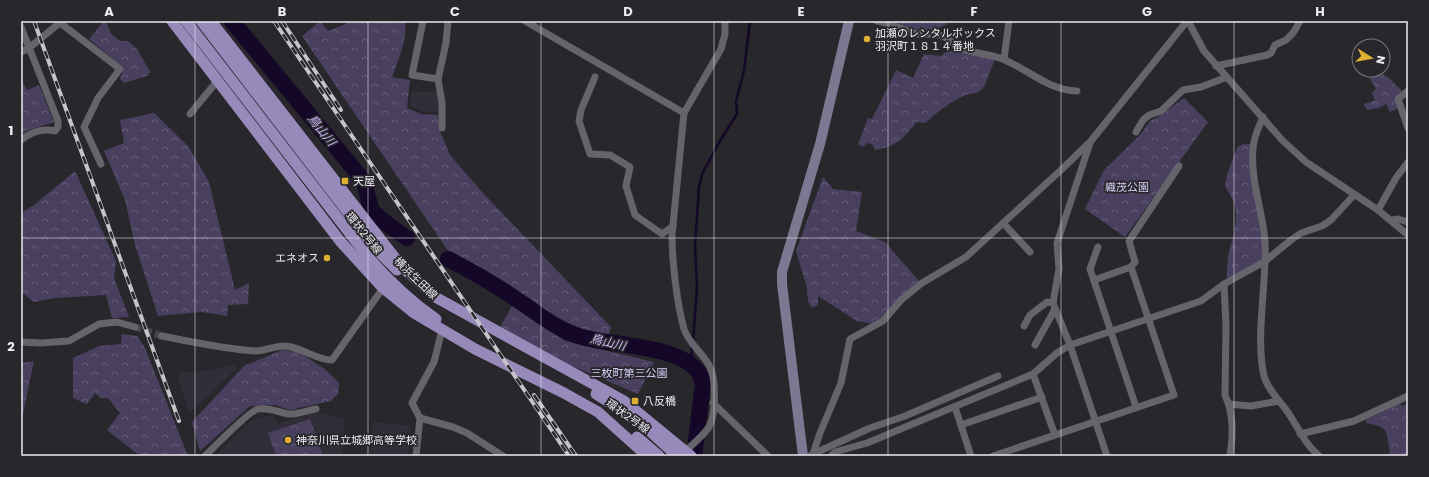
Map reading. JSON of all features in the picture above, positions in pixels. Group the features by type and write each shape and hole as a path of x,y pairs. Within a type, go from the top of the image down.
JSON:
{"main road":[{"path":"172,21 340,241 383,288 414,313 442,330 475,349 564,393 598,412 647,456"},
{"name":"環状2号線","path":"186,21 343,227 388,280 421,308 451,329 483,349 593,407 632,433 659,456"},
{"name":"環状2号線","path":"201,21 376,249 421,294 458,320 596,394 641,423 684,455"},
{"name":"横浜生田線","path":"211,21 402,267 437,298 624,401 684,455"}],"street":[{"path":"423,21 412,75 438,79"},
{"path":"442,128 442,103 438,79 446,43 448,21"},
{"path":"525,21 684,113"},
{"path":"684,455 709,426 713,402 714,381 710,367 692,344 684,330 672,251 673,226 684,113 721,49 725,34 725,21"},
{"path":"803,456 782,284 782,272 823,130 849,21"},
{"path":"877,21 919,34 942,36 954,46 1004,59 1044,83 1064,90 1078,90"},
{"path":"1004,59 1009,21"},
{"path":"812,455 841,383 850,339 883,321 902,299 922,283 966,257 1003,224 1091,141 1190,21 1204,51 1282,140 1306,162 1392,220 1408,235"},
{"path":"1216,66 1271,53 1275,45 1286,40 1293,33 1300,21"},
{"path":"21,52 29,48 61,22 120,69 98,98 84,127 101,164"},
{"path":"21,27 58,121 56,131 48,129 35,132 21,140"},
{"path":"595,77 581,110 579,121 590,154 610,155 630,167 626,186 635,215 662,234 673,226"},
{"path":"1136,132 1143,120 1160,111 1183,90 1200,87 1227,77"},
{"path":"190,114 218,80"},
{"path":"1408,91 1398,99 1408,128"},
{"path":"1262,117 1253,142 1252,151 1254,174 1263,222 1264,262 1262,338 1264,377 1289,414 1300,434 1310,448 1319,456"},
{"path":"1034,345 1054,306 1059,269 1057,243 1091,141"},
{"path":"1378,210 1396,178 1408,162"},
{"path":"993,456 1174,395 1131,268 1134,262 1129,241 1179,166"},
{"path":"830,456 835,452 867,443 1034,374 1057,353 1070,345 1201,301 1224,284 1264,262 1301,233 1322,226 1331,220 1354,195"},
{"path":"1392,220 1398,219 1408,222"},
{"path":"1003,224 1030,252"},
{"path":"1098,247 1090,269 1136,408"},
{"path":"1094,280 1131,268"},
{"path":"1224,284 1226,325 1225,395 1229,404 1234,432 1230,456"},
{"path":"162,336 225,349 258,351 284,346 301,349 325,360 332,360 383,288"},
{"path":"1024,326 1034,311 1047,302 1054,306 1070,345 1107,456"},
{"path":"21,342 40,343 69,341 99,324 117,322 135,327"},
{"path":"416,456 420,418 412,403 434,362 442,330"},
{"path":"1034,374 1055,435"},
{"path":"812,455 870,428 905,416 998,376"},
{"path":"1300,434 1354,421 1408,396"},
{"path":"961,425 1042,397"},
{"path":"1229,404 1251,406 1279,401"},
{"path":"713,402 768,456"},
{"path":"955,407 971,456"},
{"path":"205,456 215,445 241,423 248,413 256,409 271,409 290,414 316,408"},
{"path":"420,418 453,427 503,456"}],"shaded area":[{"path":"412,92 437,92 440,112 424,112 410,106"},
{"path":"235,364 236,369 195,408 189,411 177,373 214,370"},
{"name":"神奈川県立城郷高等学校","path":"317,412 345,419 342,456 215,456 252,420 273,415 278,424"},
{"path":"373,422 411,426 408,456 369,456"}],"green space":[{"path":"104,21 106,21 111,34 120,41 128,41 137,49 150,72 147,76 124,83 120,79 124,68 89,39"},
{"path":"320,21 328,31 353,21 405,21 404,42 392,77 410,80 407,108 421,114 438,115 439,129 450,155 482,192 611,327 608,337 573,330 542,315 513,291 455,261 302,36"},
{"path":"892,21 947,21 947,24 932,29 920,30"},
{"path":"947,51 958,51 995,59 984,87 977,93 963,96 949,104 925,123 917,122 899,141 894,144 875,150 872,144 868,143 862,147 858,144 868,118 872,119 896,70 913,78 924,54 941,56"},
{"path":"1370,78 1389,78 1402,91 1395,98 1398,108 1390,112 1386,104 1379,108 1367,110 1364,104 1375,100 1372,93 1376,89"},
{"path":"21,79 27,90 39,85 54,122 26,131 21,135"},
{"name":"織茂公園","path":"1184,98 1208,122 1125,237 1085,209 1104,170 1140,135 1151,120 1158,117"},
{"path":"154,113 188,146 209,182 235,290 249,283 248,304 228,305 227,316 202,312 158,316 135,245 125,200 104,151 124,143 120,120"},
{"path":"1251,144 1263,243 1261,261 1227,280 1228,255 1235,227 1236,211 1231,195 1225,187 1227,174 1238,146"},
{"path":"75,171 116,261 114,278 129,317 112,318 106,295 55,298 34,302 21,292 21,213 34,205"},
{"path":"823,177 833,189 862,192 856,231 885,242 919,281 874,324 857,321 818,296 818,305 812,308 808,301 807,288 796,251"},
{"name":"三枚町第三公園","path":"512,306 565,341 654,362 638,394 567,364 498,331"},
{"path":"122,334 137,336 145,348 188,456 140,456 107,430 120,413 108,398 101,398 95,393 87,404 73,398 73,358 99,346 121,344"},
{"path":"282,350 299,352 326,370 339,383 338,394 331,401 289,410 276,405 250,406 200,451 192,422 244,366"},
{"path":"34,361 21,424 21,363"},
{"path":"1408,403 1408,456 1386,456 1390,453 1386,431 1379,426 1366,423 1366,420 1399,404 1402,406"},
{"path":"310,419 323,456 276,456 268,433"}],"waterway":[{"name":"鳥山川","path":"232,21 363,180 372,211 407,238"},
{"path":"693,341 697,288 695,246 699,187 702,174 721,139 737,114 736,101 744,71 750,21"},
{"name":"鳥山川","path":"448,259 484,278 549,321 573,334 595,340 662,352 677,357 690,364 699,373 703,384 694,456"},
{"path":"691,365 692,348"}],"tunnel":[{"path":"135,327 162,336"}],"railway":[{"path":"34,21 179,421"},
{"path":"274,21 569,456"},
{"path":"282,21 341,110"},
{"path":"534,395 576,456"}],"place":[{"name":"加瀬のレンタルボックス 羽沢町１８１４番地","path":"867,39"},
{"name":"天屋","path":"345,181"},
{"name":"エネオス","path":"327,258"},
{"name":"八反橋","path":"635,401"},
{"name":"神奈川県立城郷高等学校","path":"288,440"}]}
